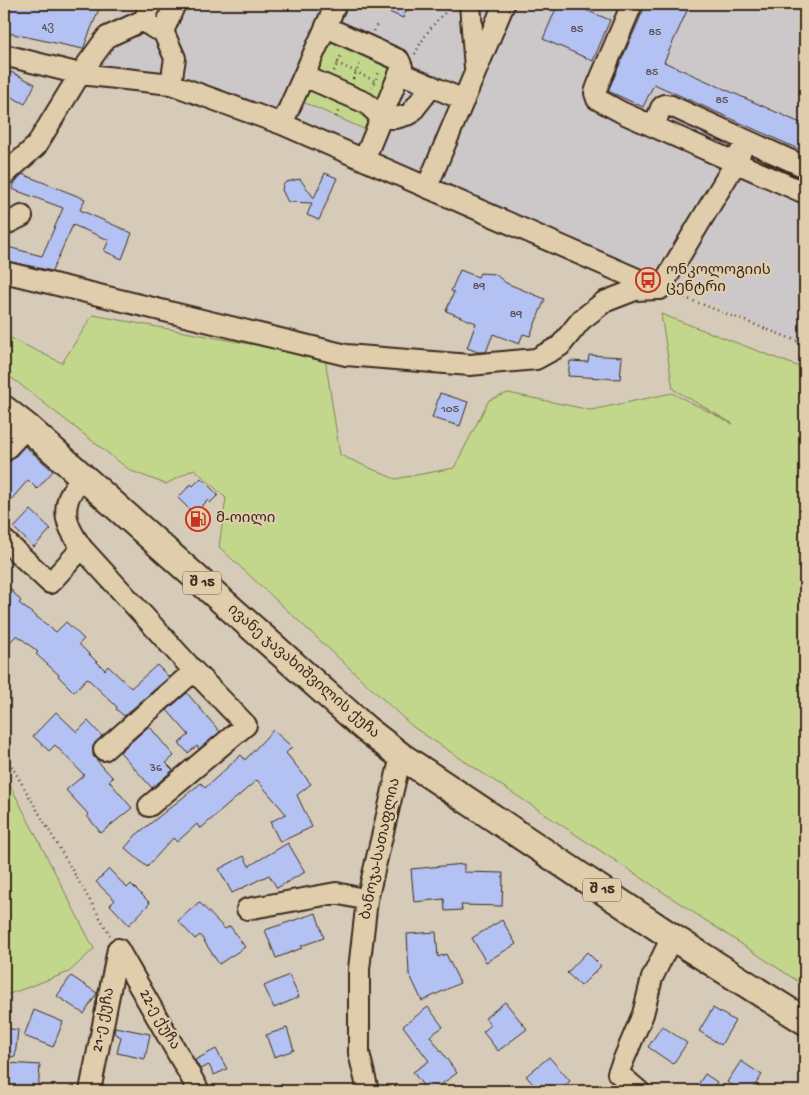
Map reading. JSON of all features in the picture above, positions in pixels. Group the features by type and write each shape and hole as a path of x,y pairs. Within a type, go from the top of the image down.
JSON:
{"main road":[{"name":"ივანე ჯავახიშვილის ქუჩა","path":"4,409 27,427 366,730 401,756"},
{"name":"შ 15","path":"401,756 672,937 805,1021"}],"street":[{"path":"153,17 167,24 175,4"},
{"path":"282,124 336,4"},
{"path":"470,4 475,73"},
{"path":"427,188 504,4"},
{"path":"632,4 595,93 597,99 805,194"},
{"path":"4,175 36,146 80,74 107,37 153,17"},
{"path":"153,17 175,58 171,84"},
{"path":"326,27 399,60 405,75 464,100"},
{"path":"4,55 80,74 171,84 282,124 660,289"},
{"path":"364,160 382,118 405,75"},
{"path":"304,76 366,103 382,118 396,118 410,114 432,86"},
{"path":"654,126 664,105 805,167"},
{"path":"660,289 736,162 746,140"},
{"path":"4,225 22,216"},
{"path":"4,272 346,355 470,365 536,359 560,346 581,320 604,302 635,290 660,289"},
{"path":"4,451 27,427"},
{"path":"82,476 68,500 66,516 72,533 82,548 246,725 149,806"},
{"path":"4,540 50,583 82,548"},
{"path":"104,750 194,671"},
{"name":"ბანოჯა-სათაფლია","path":"368,1091 359,1053 359,969 367,900 401,756"},
{"path":"247,909 336,893 367,900"},
{"path":"639,1091 618,1073 643,1014 652,978 672,937"},
{"name":"21-ე ქუჩა","path":"90,1091 118,949"},
{"name":"22-ე ქუჩა","path":"118,949 199,1091"}],"path":[{"path":"405,75 422,40 441,15 456,4"},
{"path":"328,86 348,37"},
{"path":"366,103 387,54"},
{"path":"337,63 376,81"},
{"path":"660,289 805,344"},
{"path":"4,753 118,949"}],"shaded area":[{"path":"122,4 805,4 805,346 547,229 216,89 98,64"}],"green space":[{"path":"326,27 399,60 375,134 294,98"},
{"path":"661,314 805,369 805,986 413,727 219,547 226,498 194,469 166,484 131,471 4,372 4,335 62,363 93,315 325,358 340,455 395,479 454,468 489,400 508,393 591,410 672,393 733,424 673,389"},
{"path":"4,773 94,949 69,972 4,996"}],"building":[{"path":"12,4 101,4 83,49 4,32 4,24"},
{"path":"370,4 409,4 403,18"},
{"path":"558,4 571,4 610,20 593,61 543,39"},
{"path":"646,4 690,4 664,62 805,125 805,152 654,84 643,107 608,91"},
{"path":"11,72 35,84 25,104 4,93 4,85"},
{"path":"325,173 337,178 319,220 307,215 312,203 288,202 282,190 286,182 300,179 314,198"},
{"path":"22,174 85,199 80,210 132,233 122,259 104,251 109,240 73,225 52,271 4,260 4,246 42,256 63,208 12,189"},
{"path":"460,270 478,277 480,273 495,274 506,283 545,299 530,336 523,334 519,344 493,334 486,352 478,352 467,348 476,323 446,311 454,292 451,291"},
{"path":"589,355 622,357 620,379 568,376 570,361 588,362"},
{"path":"440,393 468,402 460,426 432,418"},
{"path":"25,446 53,471 37,489 28,480 4,508 4,463 12,460"},
{"path":"201,478 218,495 210,503 208,500 194,514 178,498 191,484 193,486"},
{"path":"31,510 51,529 34,547 14,528"},
{"path":"4,582 21,601 19,603 56,632 66,622 84,639 79,644 105,670 108,666 131,688 157,665 169,677 124,716 87,678 74,692 36,654 38,652 17,635 4,648"},
{"path":"187,693 220,732 199,749 197,746 188,753 179,743 189,735 167,710"},
{"path":"56,712 77,732 88,721 102,736 93,746 93,756 113,778 109,781 132,808 101,833 87,816 89,815 66,790 84,775 55,745 49,751 33,736"},
{"path":"149,726 174,756 166,763 173,770 152,788 120,752"},
{"path":"273,730 292,747 286,753 311,784 297,795 312,827 280,842 270,822 286,814 257,780 200,829 197,824 177,842 173,838 147,867 125,848 136,835 201,783 205,788 241,755 245,760"},
{"path":"288,843 305,872 277,888 269,875 232,893 219,869 244,856 249,866"},
{"path":"464,864 464,872 503,873 502,906 461,905 462,910 445,911 444,899 414,902 411,869"},
{"path":"109,869 127,888 131,884 150,903 129,925 110,905 115,900 96,882"},
{"path":"199,902 225,929 230,926 245,947 219,964 200,935 195,939 178,921"},
{"path":"316,913 324,938 276,958 265,930"},
{"path":"502,920 516,944 486,962 472,938"},
{"path":"436,932 438,957 446,954 460,983 422,1001 409,973 407,934"},
{"path":"587,952 601,966 581,986 567,973"},
{"path":"289,975 299,997 274,1008 264,986"},
{"path":"71,976 97,993 84,1014 57,996"},
{"path":"505,1002 527,1029 498,1051 483,1032 491,1025 485,1018"},
{"path":"428,1007 443,1027 430,1036 457,1073 432,1091 427,1091 413,1072 429,1061 403,1026"},
{"path":"713,1008 735,1021 721,1045 699,1031"},
{"path":"34,1010 63,1022 53,1047 24,1036"},
{"path":"662,1026 687,1043 673,1064 648,1047"},
{"path":"115,1027 150,1034 145,1059 117,1053 121,1037 114,1033"},
{"path":"4,1028 18,1030 15,1057 4,1055"},
{"path":"287,1028 294,1050 274,1057 266,1035"},
{"path":"216,1049 227,1069 214,1075 209,1065 200,1069 195,1060"},
{"path":"549,1057 570,1081 559,1091 539,1091 526,1076"},
{"path":"741,1061 762,1075 751,1091 740,1091 727,1082"},
{"path":"9,1063 40,1065 38,1091 7,1091"},
{"path":"705,1074 717,1082 711,1091 694,1091"}],"place":[{"name":"ონკოლოგიის ცენტრი","path":"648,280"},
{"name":"მ-ოილი","path":"198,519"}]}
